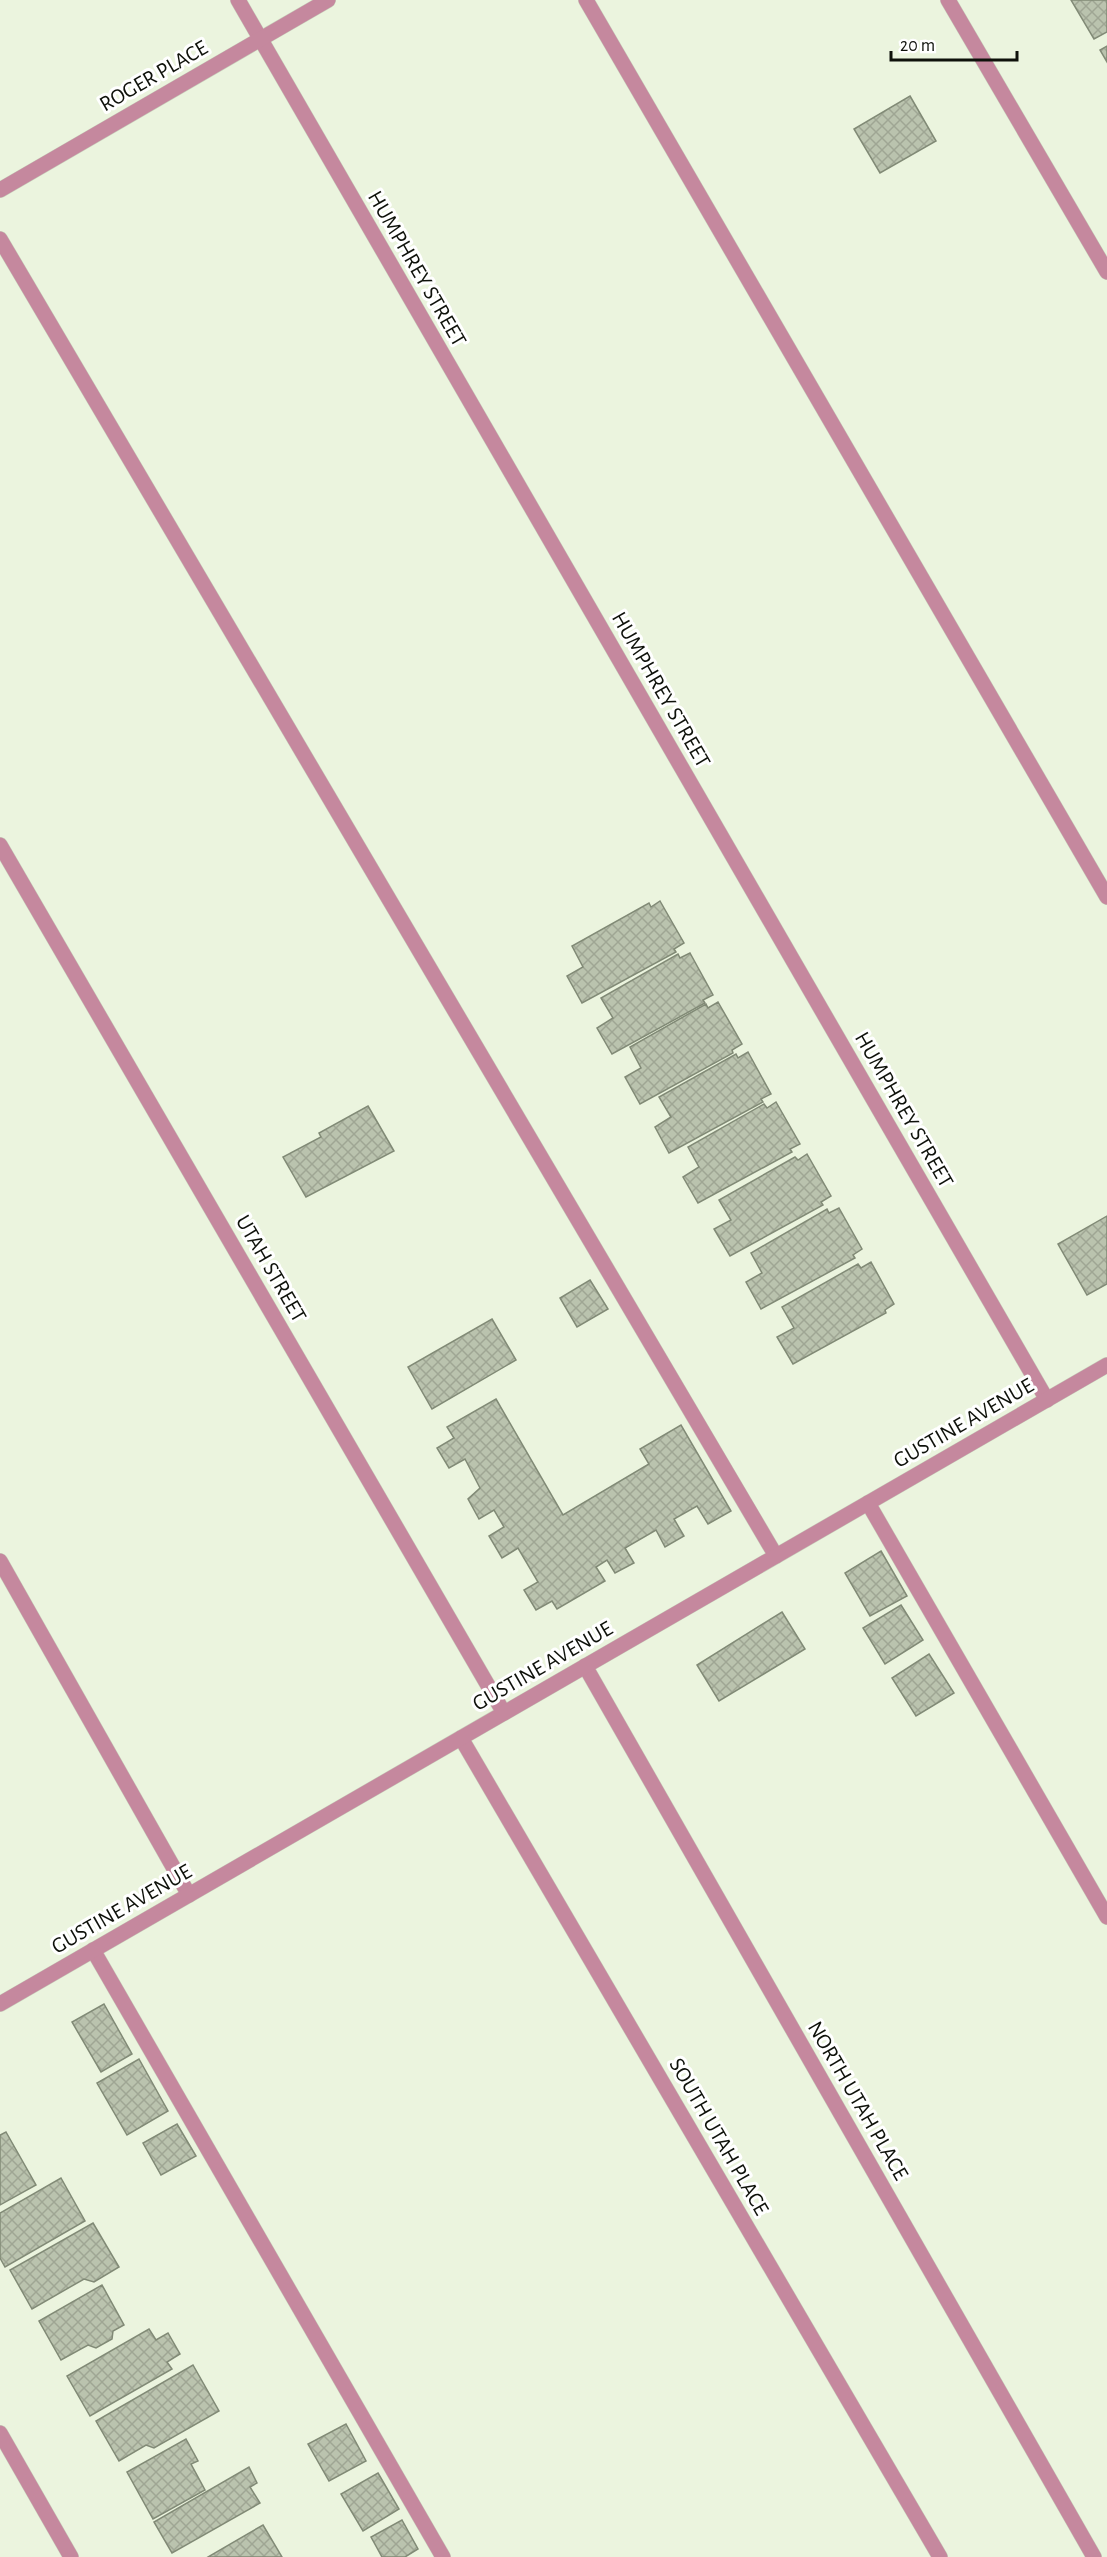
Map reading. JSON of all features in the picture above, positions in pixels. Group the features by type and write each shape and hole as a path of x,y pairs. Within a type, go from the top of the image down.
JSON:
{"street":[{"name":"HUMPHREY STREET","path":"238,0 1047,1400"},
{"name":"ROGER PLACE","path":"0,190 328,0"},
{"path":"586,0 1107,897"},
{"path":"948,0 1107,273"},
{"path":"0,239 776,1556"},
{"name":"UTAH STREET","path":"0,845 504,1713"},
{"name":"GUSTINE AVENUE","path":"0,2004 1107,1365"},
{"path":"868,1503 1107,1917"},
{"path":"0,1561 189,1895"},
{"name":"NORTH UTAH PLACE","path":"585,1666 1094,2557"},
{"name":"SOUTH UTAH PLACE","path":"461,1738 940,2557"},
{"path":"93,1950 442,2557"},
{"path":"0,2433 71,2557"}],"building":[{"path":"1071,0 1107,0 1107,32 1094,39"},
{"path":"1107,46 1107,62 1100,50"},
{"path":"910,96 936,141 880,173 854,129"},
{"path":"660,901 684,943 674,949 676,952 582,1003 567,976 583,967 572,946 649,903 651,907"},
{"path":"690,953 713,995 703,1000 705,1003 612,1054 597,1028 613,1018 601,998 678,954 680,958"},
{"path":"718,1002 742,1044 732,1050 733,1053 640,1104 625,1077 641,1068 630,1047 706,1004 708,1008"},
{"path":"748,1052 771,1094 761,1099 763,1102 669,1153 655,1127 671,1117 659,1097 736,1054 738,1058"},
{"path":"776,1102 800,1144 790,1149 792,1152 698,1203 683,1177 699,1167 688,1147 764,1104 767,1108"},
{"path":"368,1106 394,1151 306,1197 283,1157 321,1137 319,1133"},
{"path":"807,1154 831,1196 821,1202 823,1205 730,1256 714,1229 731,1220 719,1200 795,1157 798,1160"},
{"path":"839,1208 862,1249 853,1255 855,1258 761,1309 746,1282 762,1273 751,1253 827,1209 829,1213"},
{"path":"1107,1216 1107,1284 1087,1295 1058,1244"},
{"path":"871,1262 894,1304 885,1310 886,1313 793,1364 777,1337 794,1328 782,1307 858,1264 861,1268"},
{"path":"590,1280 608,1309 577,1327 560,1298"},
{"path":"492,1319 516,1360 432,1409 408,1367"},
{"path":"496,1399 563,1515 649,1464 640,1449 681,1425 731,1511 708,1524 697,1506 674,1519 684,1536 665,1547 656,1530 625,1548 634,1563 615,1573 607,1560 596,1567 605,1581 557,1609 552,1601 536,1610 524,1590 538,1582 518,1548 502,1558 489,1536 504,1527 494,1510 479,1519 468,1499 480,1488 465,1459 449,1468 437,1448 454,1438 447,1427"},
{"path":"881,1551 907,1596 870,1616 845,1573"},
{"path":"901,1605 923,1640 885,1664 863,1628"},
{"path":"782,1612 805,1649 719,1701 697,1665"},
{"path":"929,1654 954,1693 916,1716 892,1678"},
{"path":"104,2004 132,2054 101,2072 72,2022"},
{"path":"139,2059 168,2111 127,2135 97,2083"},
{"path":"177,2124 196,2156 161,2175 143,2143"},
{"path":"6,2132 36,2185 0,2205 0,2135"},
{"path":"61,2178 85,2221 5,2267 0,2258 0,2213"},
{"path":"93,2223 119,2267 94,2282 84,2279 32,2309 10,2270"},
{"path":"102,2285 124,2325 113,2331 112,2339 96,2348 88,2345 61,2360 39,2321"},
{"path":"149,2329 156,2340 168,2333 180,2354 167,2362 172,2369 90,2416 67,2376"},
{"path":"193,2365 219,2411 154,2448 146,2445 119,2461 96,2421"},
{"path":"346,2424 366,2461 329,2481 308,2444"},
{"path":"186,2439 198,2461 191,2464 205,2490 153,2519 127,2472"},
{"path":"249,2467 257,2483 250,2487 260,2503 172,2553 154,2522"},
{"path":"378,2473 399,2509 363,2531 341,2494"},
{"path":"402,2520 418,2549 405,2557 382,2557 371,2537"},
{"path":"263,2525 282,2557 208,2557"}]}
